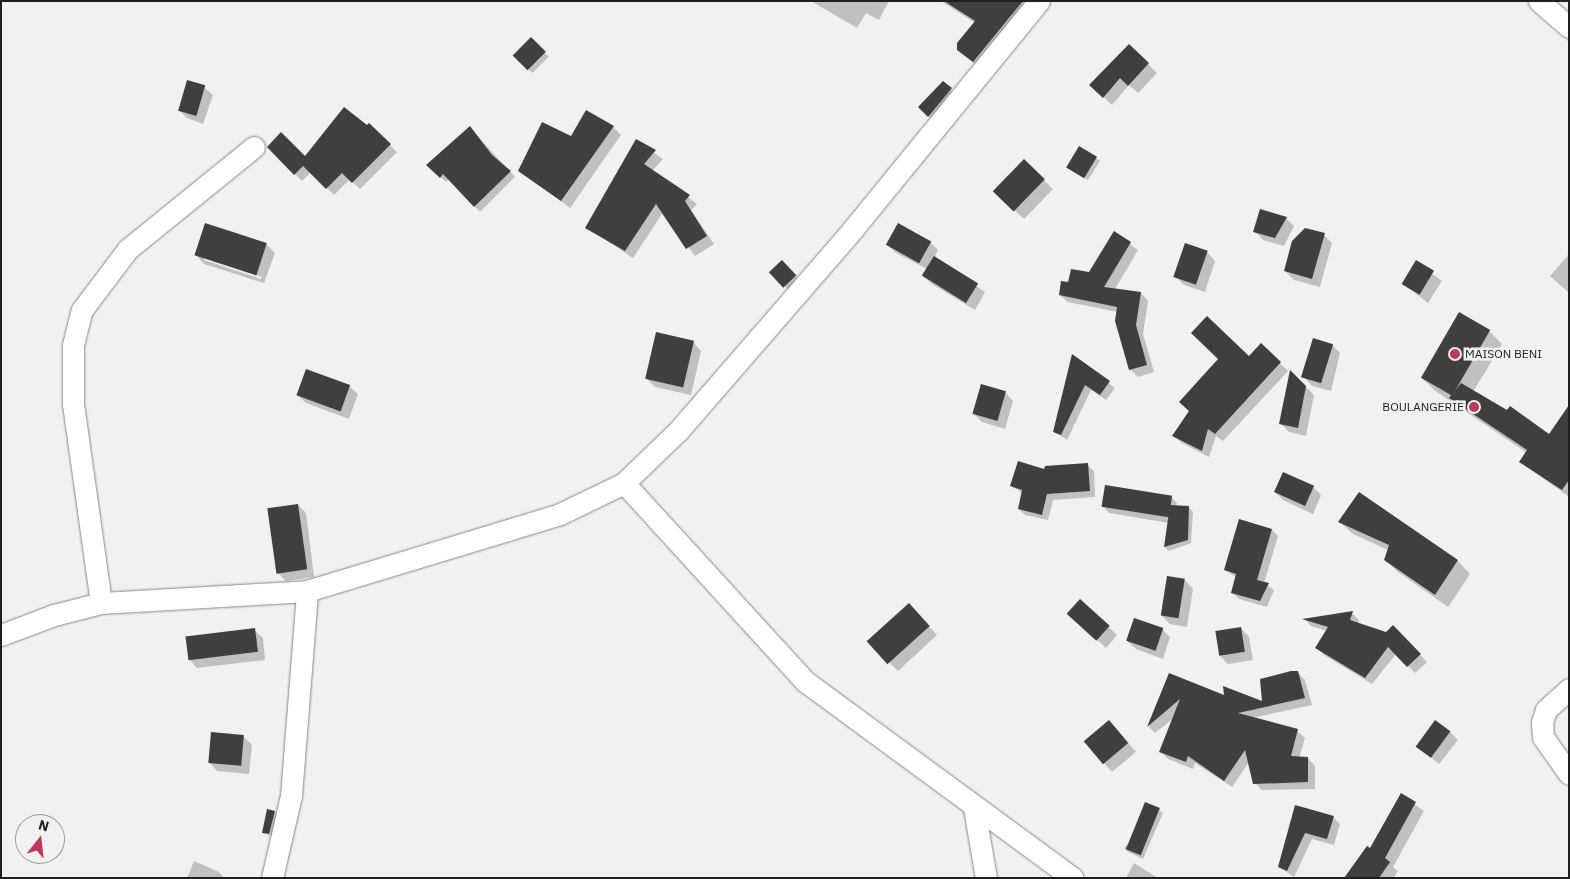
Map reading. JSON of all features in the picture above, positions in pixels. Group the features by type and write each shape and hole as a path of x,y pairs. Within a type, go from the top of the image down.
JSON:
{"street":[{"path":"1,635 54,615 101,603 307,591 560,514 624,483 679,430 853,229 1039,1"},
{"path":"1539,1 1569,27"},
{"path":"101,603 73,404 73,345 82,310 100,281 128,249 254,147"},
{"path":"624,483 806,682 974,808 1073,878"},
{"path":"272,878 291,796 307,591"},
{"path":"1569,689 1546,710 1542,722 1543,737 1569,774"},
{"path":"974,808 986,878"}],"building":[{"path":"944,1 1023,1 973,62 957,50 957,43 975,21"},
{"path":"531,37 546,52 527,70 513,55"},
{"path":"1129,44 1149,63 1128,86 1120,78 1103,98 1089,85"},
{"path":"187,80 205,85 196,116 178,111"},
{"path":"943,81 952,88 928,117 918,107"},
{"path":"344,107 367,125 369,123 391,144 352,183 342,173 326,189 303,166 294,175 267,147 281,132 305,156"},
{"path":"586,110 614,126 561,201 518,171 542,122 571,136"},
{"path":"470,126 492,155 511,171 474,207 443,174 440,178 426,165"},
{"path":"636,139 656,150 644,164 690,195 685,201 707,236 686,249 656,204 625,251 585,228"},
{"path":"1079,146 1097,157 1084,178 1066,167"},
{"path":"1024,159 1045,179 1014,212 993,191"},
{"path":"1260,209 1287,217 1275,238 1253,232"},
{"path":"205,223 267,243 256,275 194,255"},
{"path":"898,223 931,241 919,263 886,245"},
{"path":"1305,228 1325,233 1312,279 1284,271 1292,241"},
{"path":"1114,231 1131,242 1104,287 1141,292 1136,325 1147,365 1129,370 1115,321 1117,307 1059,295 1061,281 1068,282 1071,269 1089,272"},
{"path":"1185,243 1208,251 1196,285 1173,277"},
{"path":"934,256 978,284 966,303 922,276"},
{"path":"782,260 796,275 783,288 769,272"},
{"path":"1416,260 1434,271 1420,295 1402,284"},
{"name":"MAISON BENI","path":"1459,312 1490,330 1452,396 1421,378"},
{"path":"1207,316 1249,356 1261,343 1281,362 1215,434 1208,429 1202,451 1172,436 1189,411 1179,402 1218,359 1191,333"},
{"path":"656,332 694,341 683,388 645,379"},
{"path":"1313,338 1333,344 1321,383 1301,377"},
{"path":"1072,354 1110,381 1100,395 1085,385 1061,435 1053,432"},
{"path":"306,369 350,385 341,411 296,395"},
{"path":"1290,370 1306,386 1298,428 1279,424"},
{"path":"1461,383 1507,410 1510,406 1549,434 1569,405 1569,480 1562,490 1519,462 1527,450 1449,398"},
{"path":"981,384 1006,391 997,421 972,414"},
{"path":"1018,461 1044,469 1045,466 1088,463 1090,491 1047,494 1042,515 1018,509 1022,490 1010,486"},
{"path":"1283,472 1314,486 1305,506 1274,492"},
{"path":"1105,485 1172,496 1169,517 1102,507"},
{"path":"1359,492 1458,560 1435,595 1384,560 1389,545 1338,522"},
{"path":"298,504 307,569 276,574 267,508"},
{"path":"1170,505 1189,506 1188,540 1164,547"},
{"path":"1239,519 1272,529 1257,580 1269,583 1260,601 1231,593 1236,574 1224,570"},
{"path":"1167,576 1185,579 1179,618 1161,616"},
{"path":"1080,599 1110,626 1096,641 1067,614"},
{"path":"909,603 930,626 887,664 867,641"},
{"path":"1353,611 1350,620 1386,632 1393,625 1421,654 1407,667 1388,647 1365,678 1315,648 1328,627 1302,619"},
{"path":"1134,618 1163,628 1155,651 1126,641"},
{"path":"1241,627 1245,652 1219,656 1215,631"},
{"path":"255,628 258,652 188,660 186,637"},
{"path":"1298,671 1305,698 1238,713 1298,729 1291,756 1308,757 1308,782 1253,784 1245,750 1224,781 1188,756 1186,762 1159,752 1180,699 1147,727 1169,673 1224,695 1223,686 1262,701 1260,679"},
{"path":"1109,720 1128,743 1103,764 1084,741"},
{"path":"1435,720 1450,731 1431,758 1416,747"},
{"path":"211,732 244,735 241,766 208,763"},
{"path":"1401,793 1416,802 1385,858 1390,862 1379,878 1344,878 1367,846 1370,848"},
{"path":"1145,802 1160,808 1141,855 1126,849"},
{"path":"1295,805 1334,816 1327,839 1305,833 1287,871 1278,867"},
{"path":"267,809 275,811 269,834 262,833"}],"place":[{"name":"MAISON BENI","path":"1455,354"},
{"name":"BOULANGERIE","path":"1474,407"}]}
